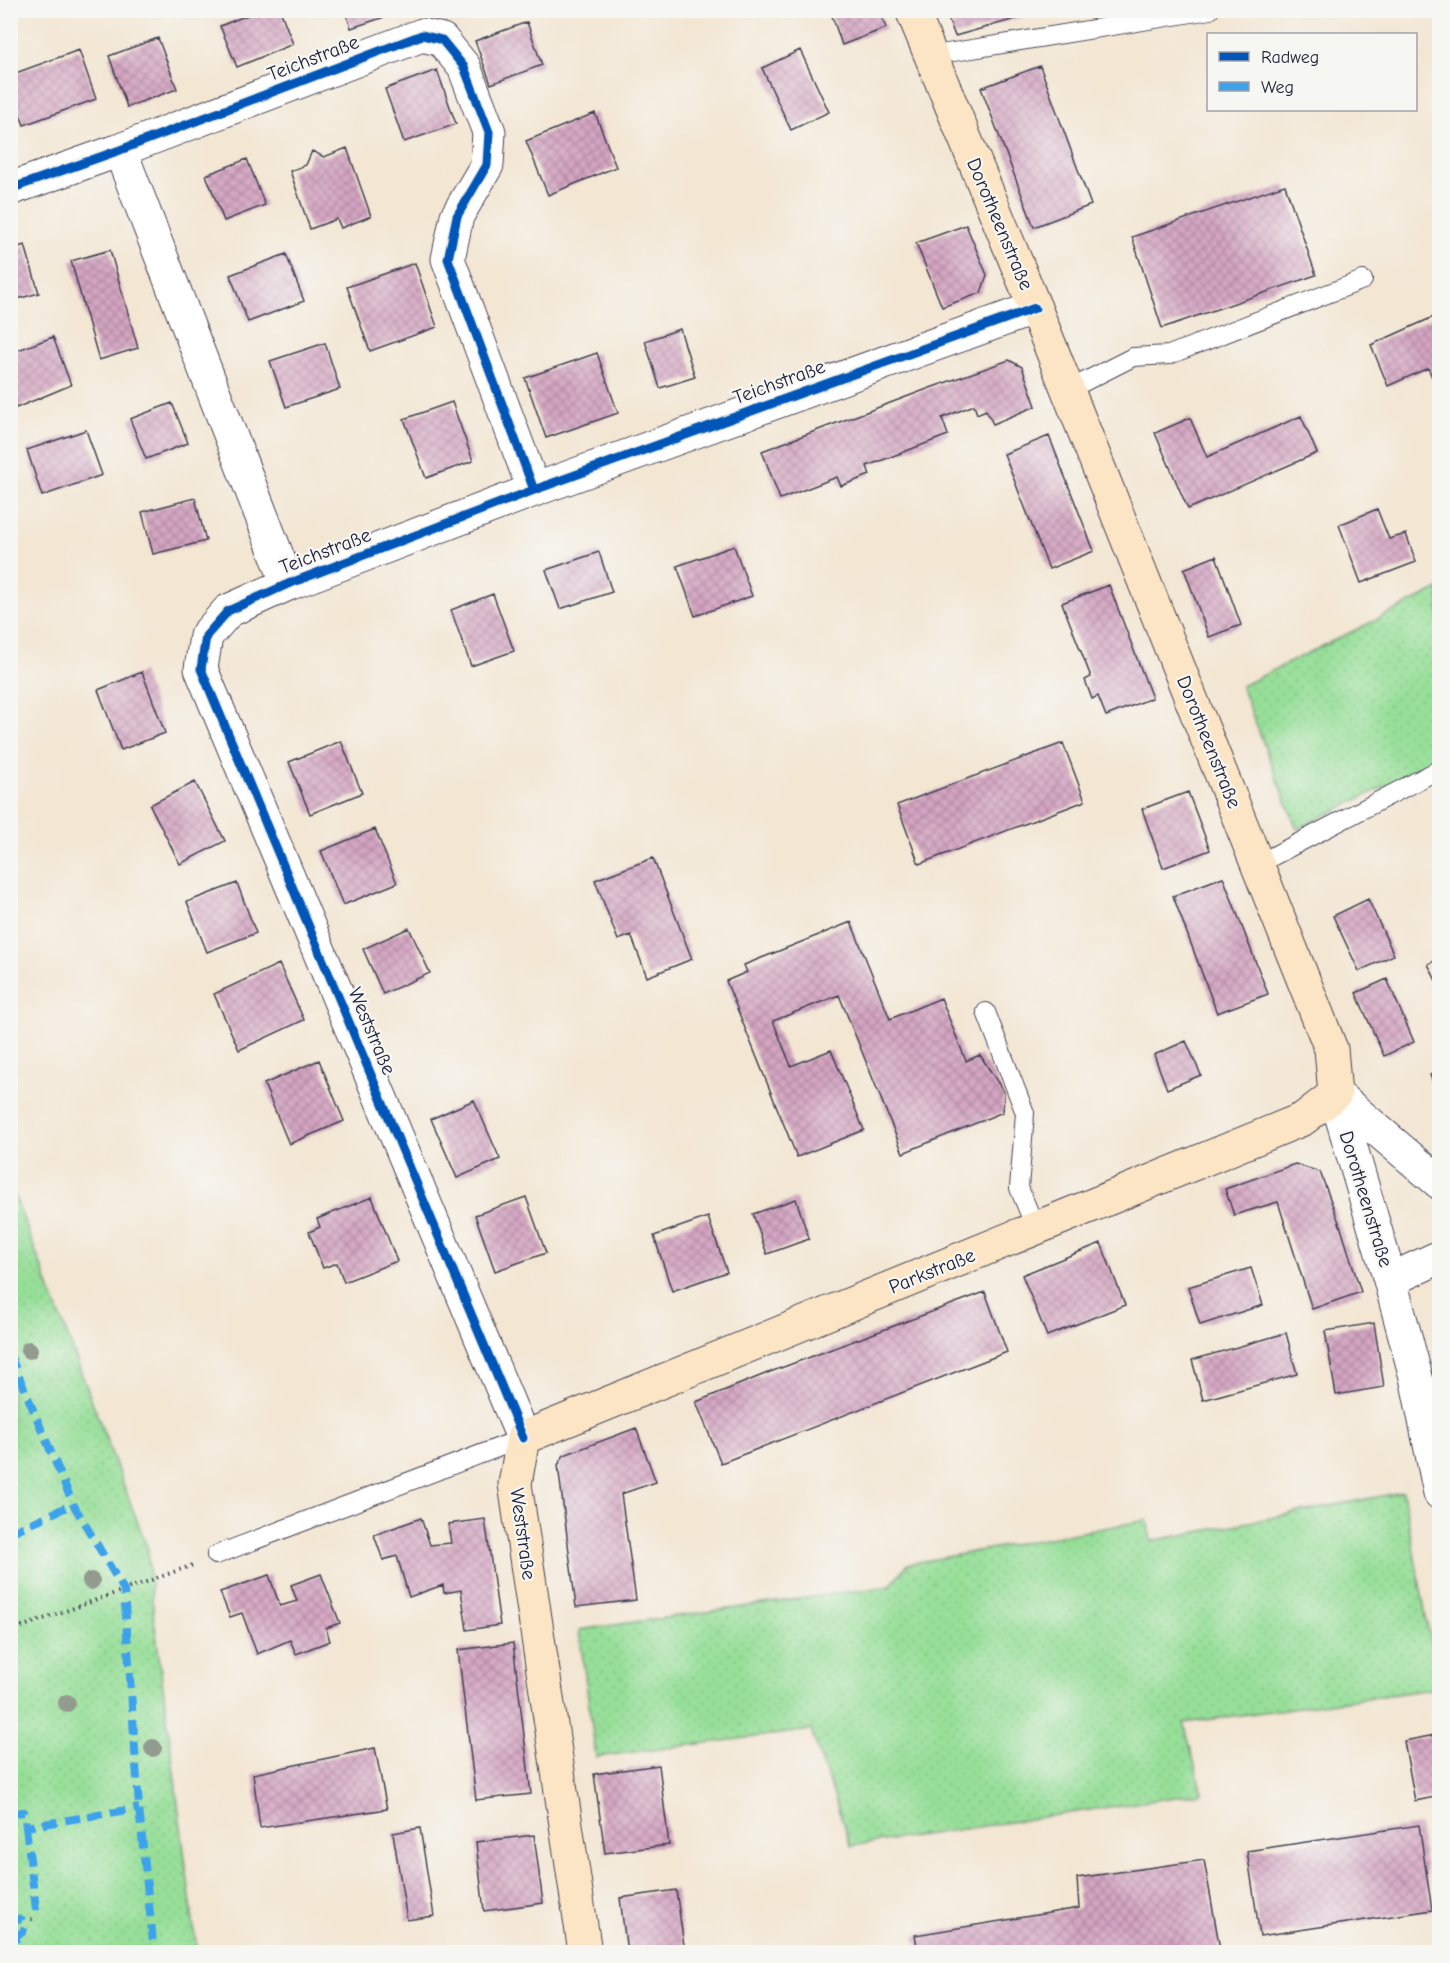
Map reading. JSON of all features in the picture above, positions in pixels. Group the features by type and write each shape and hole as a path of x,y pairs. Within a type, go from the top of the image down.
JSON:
{"main road":[{"name":"Dorotheenstraße","path":"912,10 929,56 1035,308 1331,1049 1335,1094"},
{"name":"Parkstraße","path":"523,1438 1303,1119 1335,1094"},
{"name":"Weststraße","path":"523,1438 515,1484 585,1953"}],"street":[{"name":"Teichstraße","path":"10,189 120,150 422,35 442,40 464,67 489,132 487,165 457,216 448,259 534,490"},
{"name":"Teichstraße","path":"120,150 288,584"},
{"name":"Teichstraße","path":"206,636 228,611 288,584 534,490 1035,308"},
{"name":"Weststraße","path":"206,636 201,669 523,1438"},
{"path":"1335,1094 1440,1183"},
{"name":"Dorotheenstraße","path":"1335,1094 1416,1377 1432,1421 1440,1493"},
{"path":"1390,1280 1440,1257"}],"lane":[{"path":"929,56 1210,10"},
{"path":"1068,390 1133,357 1169,355 1363,280"},
{"path":"1258,864 1440,769"},
{"path":"986,1012 1025,1113 1019,1188 1036,1229"},
{"path":"216,1556 523,1438"}],"path":[{"path":"10,1632 216,1556"},
{"path":"31,1919 37,1918"}],"green space":[{"path":"1439,589 1439,760 1297,829 1241,686"},
{"path":"11,1186 148,1550 153,1610 197,1952 11,1952"},
{"path":"1403,1492 1439,1688 1184,1723 1202,1793 851,1846 811,1730 596,1757 579,1630 890,1586 908,1564 1147,1520 1151,1541"}],"building":[{"path":"260,10 280,10 293,44 237,67 220,26"},
{"path":"345,10 403,10 403,11 351,28"},
{"path":"830,10 879,10 886,28 842,45"},
{"path":"945,10 1044,10 1044,11 955,36"},
{"path":"527,22 542,65 491,84 475,41"},
{"path":"158,38 177,89 127,107 109,56"},
{"path":"79,50 96,99 24,125 10,88 10,75"},
{"path":"800,50 829,112 791,130 762,68"},
{"path":"1040,66 1091,205 1034,227 981,88"},
{"path":"437,70 456,124 404,142 385,89"},
{"path":"595,113 616,167 548,195 526,141"},
{"path":"347,148 371,216 341,228 337,219 310,229 290,171 306,165 312,151 324,157"},
{"path":"247,159 265,205 224,221 206,175"},
{"path":"1285,185 1316,275 1162,328 1132,237"},
{"path":"966,225 987,275 981,293 942,307 916,243"},
{"path":"25,245 39,293 10,301 10,249"},
{"path":"110,250 138,348 99,360 71,261"},
{"path":"286,254 304,301 248,322 230,275"},
{"path":"415,263 437,327 370,351 347,287"},
{"path":"1440,314 1440,394 1428,368 1388,386 1371,345"},
{"path":"680,329 695,377 660,388 645,341"},
{"path":"53,337 71,385 16,408 10,394 10,353"},
{"path":"325,343 340,389 286,407 270,361"},
{"path":"597,353 618,413 546,438 525,378"},
{"path":"1009,360 1022,367 1036,406 993,424 986,410 977,414 974,405 942,418 948,435 867,466 870,475 841,486 837,477 780,499 762,451"},
{"path":"452,402 473,461 426,478 404,419"},
{"path":"172,403 188,443 146,459 130,419"},
{"path":"1301,416 1317,453 1188,509 1155,433 1190,418 1207,457"},
{"path":"86,430 102,475 42,496 27,450"},
{"path":"1049,436 1094,551 1049,569 1004,454"},
{"path":"195,498 206,541 153,554 142,512"},
{"path":"1377,509 1389,539 1406,534 1416,562 1361,583 1339,525"},
{"path":"734,546 752,596 695,616 677,566"},
{"path":"599,552 612,592 560,609 546,570"},
{"path":"1216,556 1241,625 1209,637 1184,569"},
{"path":"1109,585 1152,698 1106,716 1098,696 1092,699 1085,680 1091,677 1062,603"},
{"path":"493,594 514,651 471,666 451,610"},
{"path":"142,672 165,733 121,750 98,690"},
{"path":"341,741 362,793 310,814 289,762"},
{"path":"1063,743 1085,801 919,864 897,805"},
{"path":"195,782 225,841 180,864 150,805"},
{"path":"1188,792 1210,850 1163,868 1142,809"},
{"path":"375,829 397,883 343,905 321,851"},
{"path":"653,858 692,959 647,977 631,935 618,940 595,880"},
{"path":"1223,877 1268,994 1217,1013 1173,896"},
{"path":"237,883 256,933 207,952 187,902"},
{"path":"1368,899 1394,955 1359,971 1333,916"},
{"path":"851,922 890,1019 941,998 966,1061 980,1055 1004,1092 1003,1112 903,1153 839,995 773,1021 791,1066 831,1050 864,1130 797,1157 726,981 747,972 744,965"},
{"path":"409,928 430,973 383,994 363,949"},
{"path":"1440,958 1440,989 1428,964"},
{"path":"279,964 304,1020 239,1050 214,994"},
{"path":"1387,979 1414,1042 1384,1056 1356,993"},
{"path":"1186,1041 1201,1075 1167,1089 1154,1055"},
{"path":"319,1060 344,1121 289,1144 264,1084"},
{"path":"1440,1070 1440,1098 1439,1098 1430,1075"},
{"path":"474,1100 500,1159 457,1178 431,1119"},
{"path":"1295,1164 1320,1172 1361,1292 1312,1309 1278,1202 1234,1215 1225,1189"},
{"path":"372,1197 397,1261 344,1282 337,1263 323,1268 309,1232 320,1227 317,1219"},
{"path":"526,1197 546,1253 495,1271 475,1215"},
{"path":"796,1199 809,1239 767,1254 753,1214"},
{"path":"708,1217 727,1272 672,1291 654,1236"},
{"path":"1101,1243 1125,1305 1047,1336 1022,1275"},
{"path":"1251,1268 1263,1305 1200,1325 1188,1287"},
{"path":"985,1292 1007,1352 721,1463 696,1402"},
{"path":"1374,1323 1384,1387 1336,1395 1325,1331"},
{"path":"1286,1333 1297,1374 1203,1400 1192,1360"},
{"path":"636,1428 656,1482 621,1494 636,1600 576,1607 558,1465 564,1455"},
{"path":"421,1518 430,1545 451,1543 448,1524 485,1519 500,1625 467,1630 461,1590 444,1593 443,1585 409,1597 397,1556 383,1560 374,1535"},
{"path":"321,1574 340,1623 326,1628 330,1641 296,1654 290,1640 257,1654 242,1613 230,1617 220,1592 269,1575 280,1606 297,1601 291,1585"},
{"path":"513,1643 531,1794 476,1800 458,1650"},
{"path":"1440,1734 1440,1796 1415,1801 1404,1741"},
{"path":"375,1748 387,1809 260,1828 253,1774"},
{"path":"659,1765 669,1845 605,1853 594,1774"},
{"path":"1419,1825 1432,1910 1260,1936 1247,1851"},
{"path":"420,1828 434,1916 407,1920 393,1833"},
{"path":"534,1835 543,1903 484,1911 476,1842"},
{"path":"1204,1860 1220,1949 1203,1952 918,1952 915,1935 1079,1908 1077,1878"},
{"path":"676,1890 685,1952 627,1952 620,1898"}],"marked path":[{"path":"10,1355 73,1504 124,1590 139,1808 154,1952"},
{"path":"10,1533 73,1504"},
{"path":"10,1813 24,1812 26,1827 139,1808"},
{"path":"26,1827 37,1918"},
{"path":"10,1925 13,1921 22,1920 25,1926 23,1932 14,1933"},
{"path":"11,1929 19,1948"}],"cycle path":[{"path":"10,189 120,150 422,35 442,40 464,67 489,132 487,165 457,216 448,259 534,490"},
{"path":"523,1438 201,669 206,636 228,611 288,584 534,490 1035,308"}]}
